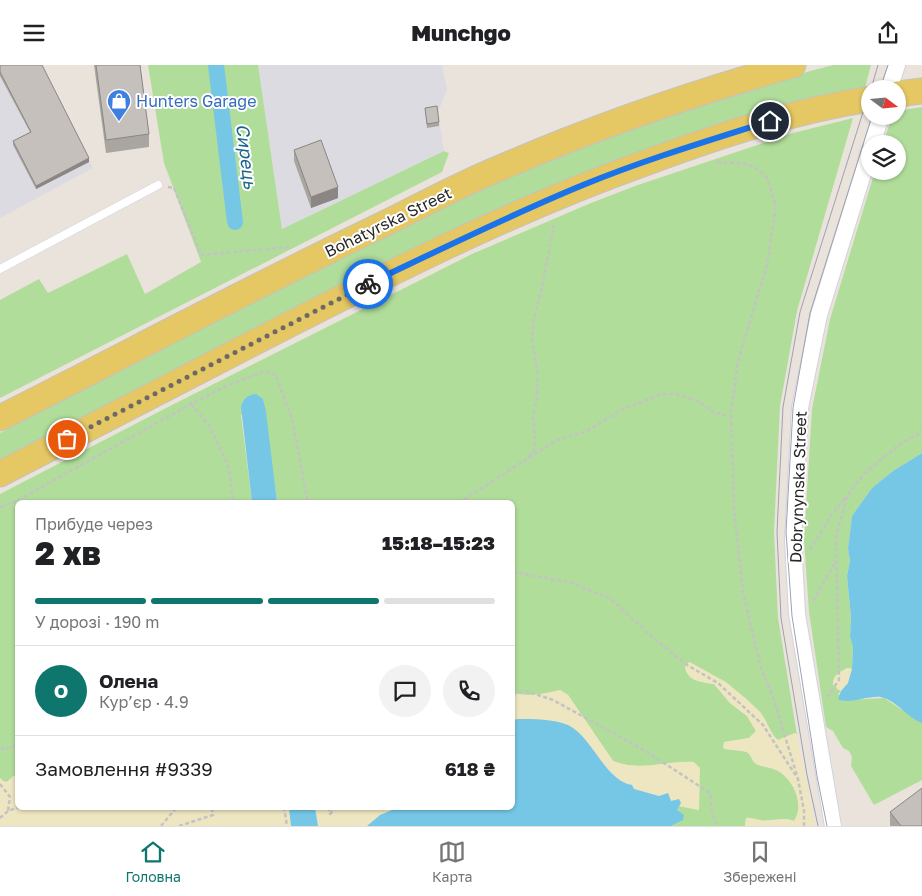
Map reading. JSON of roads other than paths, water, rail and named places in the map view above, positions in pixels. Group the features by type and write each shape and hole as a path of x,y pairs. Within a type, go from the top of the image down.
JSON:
{"main road":[{"name":"Bohatyrska Street","path":"0,417 311,259 498,168 588,132 675,101 738,80 793,65"},
{"path":"906,93 922,91"},
{"path":"0,474 365,285 583,185 689,147 770,121 861,100"}],"street":[{"path":"892,80 897,65"},
{"name":"Dobrynynska Street","path":"833,826 797,614 793,541 800,407 819,315 861,180"}],"lane":[{"path":"0,269 158,185"}],"water":[{"path":"256,394 263,399 277,500 252,500 241,407 250,395"},
{"path":"922,453 922,723 892,702 881,697 847,701 838,699 841,691 848,683 852,669 853,647 850,637 851,617 847,576 850,561 848,549 852,516 872,488 893,471"},
{"path":"515,720 550,720 568,725 584,738 606,767 622,782 632,785 634,789 659,796 668,793 671,801 679,799 681,803 677,810 684,815 683,820 671,826 367,826 380,815 392,810 515,810"},
{"path":"289,810 315,810 318,826 291,826"}],"waterway":[{"name":"Сирець","path":"216,65 235,222"}],"tram line":[{"path":"874,80 878,65"},
{"path":"883,80 888,65"},
{"path":"818,826 807,775 781,618 777,532 783,407 800,312 861,119"},
{"path":"827,826 817,776 792,616 786,532 793,408 810,313 869,125"}],"place":[{"name":"Hunters Garage","path":"119,122"}]}
